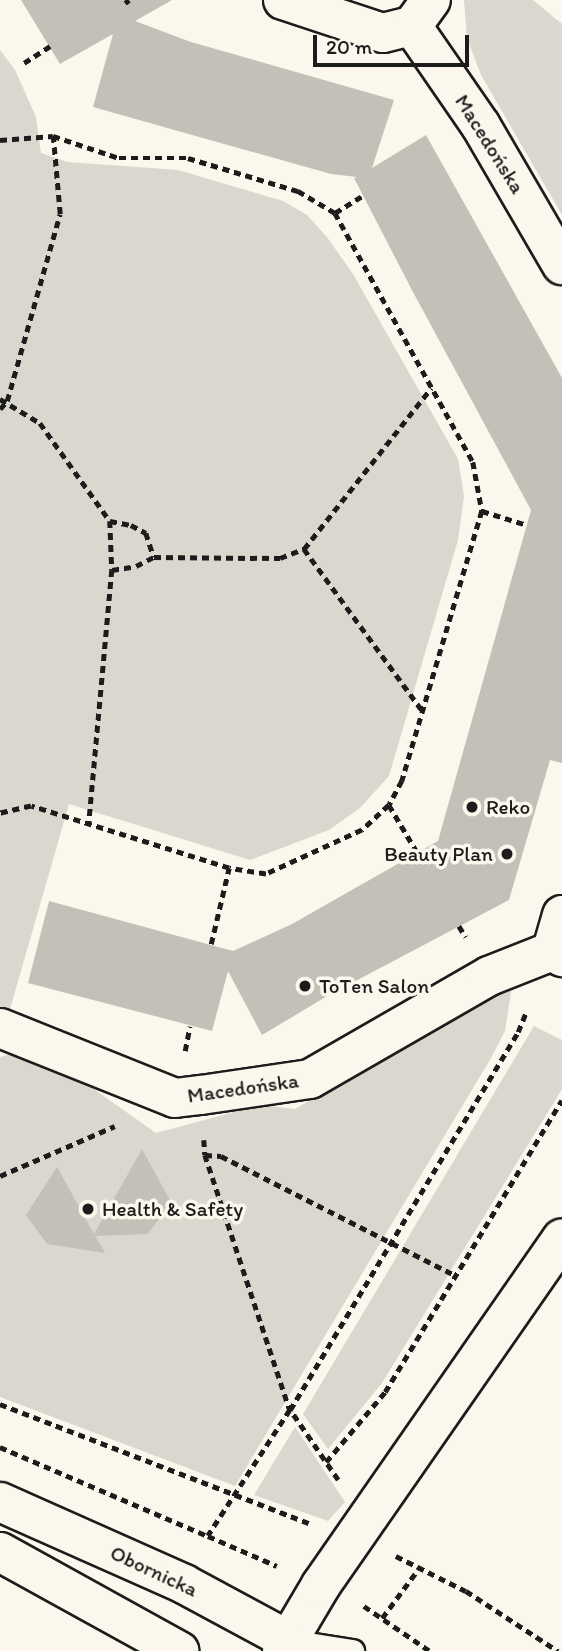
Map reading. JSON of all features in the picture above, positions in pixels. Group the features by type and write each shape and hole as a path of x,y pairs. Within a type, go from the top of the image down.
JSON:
{"street":[{"name":"Macedońska","path":"284,0 383,33 422,13 481,126 562,265"},
{"path":"557,954 562,915"},
{"name":"Macedońska","path":"0,1028 188,1097 310,1079 489,976 557,954"},
{"path":"290,1647 360,1530 562,1238"},
{"name":"Obornicka","path":"0,1502 184,1584 290,1647"},
{"path":"0,1552 179,1651"}],"lane":[{"path":"290,1647 352,1651"}],"path":[{"path":"24,63 50,46"},
{"path":"0,140 52,136 119,158 188,158 298,191 335,213 473,462 482,511 402,781 389,805 362,830 266,874 229,868 31,806 0,813"},
{"path":"0,409 7,401 60,214 52,136"},
{"path":"335,213 364,195"},
{"path":"112,570 136,566 154,556 279,558 304,549 432,387"},
{"path":"0,399 40,423 110,521 112,570 89,823"},
{"path":"482,511 527,525"},
{"path":"110,521 131,525 146,533 154,556"},
{"path":"304,549 422,710"},
{"path":"389,805 417,852"},
{"path":"211,944 229,868"},
{"path":"208,1536 290,1410 518,1032 557,954"},
{"path":"0,1176 188,1097 290,1410 326,1462 360,1530"},
{"path":"326,1462 385,1392 562,1100"},
{"path":"205,1155 222,1156 457,1276"},
{"path":"0,1404 235,1497 360,1530 420,1567 466,1591 558,1651"},
{"path":"0,1447 277,1566"},
{"path":"382,1618 420,1567"},
{"path":"358,1602 430,1651"}],"shaded area":[{"path":"464,0 533,0 562,24 562,215 481,75 467,38"},
{"path":"0,50 15,70 36,117 41,153 68,162 178,170 283,201 307,215 327,237 353,274 458,459 464,496 458,540 389,776 360,808 329,830 250,860 69,804 0,1044"},
{"path":"512,985 505,1031 491,1058 235,1486 0,1397 0,1057 14,1053 64,1068 156,1133 261,1105 295,1109"},
{"path":"534,1026 562,1040 562,1089 382,1383 328,1449 303,1414"},
{"path":"295,1427 345,1502 328,1521 254,1495"}],"building":[{"path":"21,0 172,0 135,21 191,42 394,100 372,168 426,135 562,378 562,763 550,760 509,900 329,995 262,1035 228,971 212,1031 28,983 49,901 233,951 292,924 438,841 531,510 413,292 354,178 357,177 331,174 93,107 113,34 60,64"},
{"path":"142,1149 171,1202 148,1234 95,1236 105,1253 47,1244 26,1215 57,1167 94,1234"}],"place":[{"name":"Reko","path":"472,807"},
{"name":"Beauty Plan","path":"507,854"},
{"name":"ToTen Salon","path":"305,986"},
{"name":"Health & Safety","path":"88,1209"}]}
